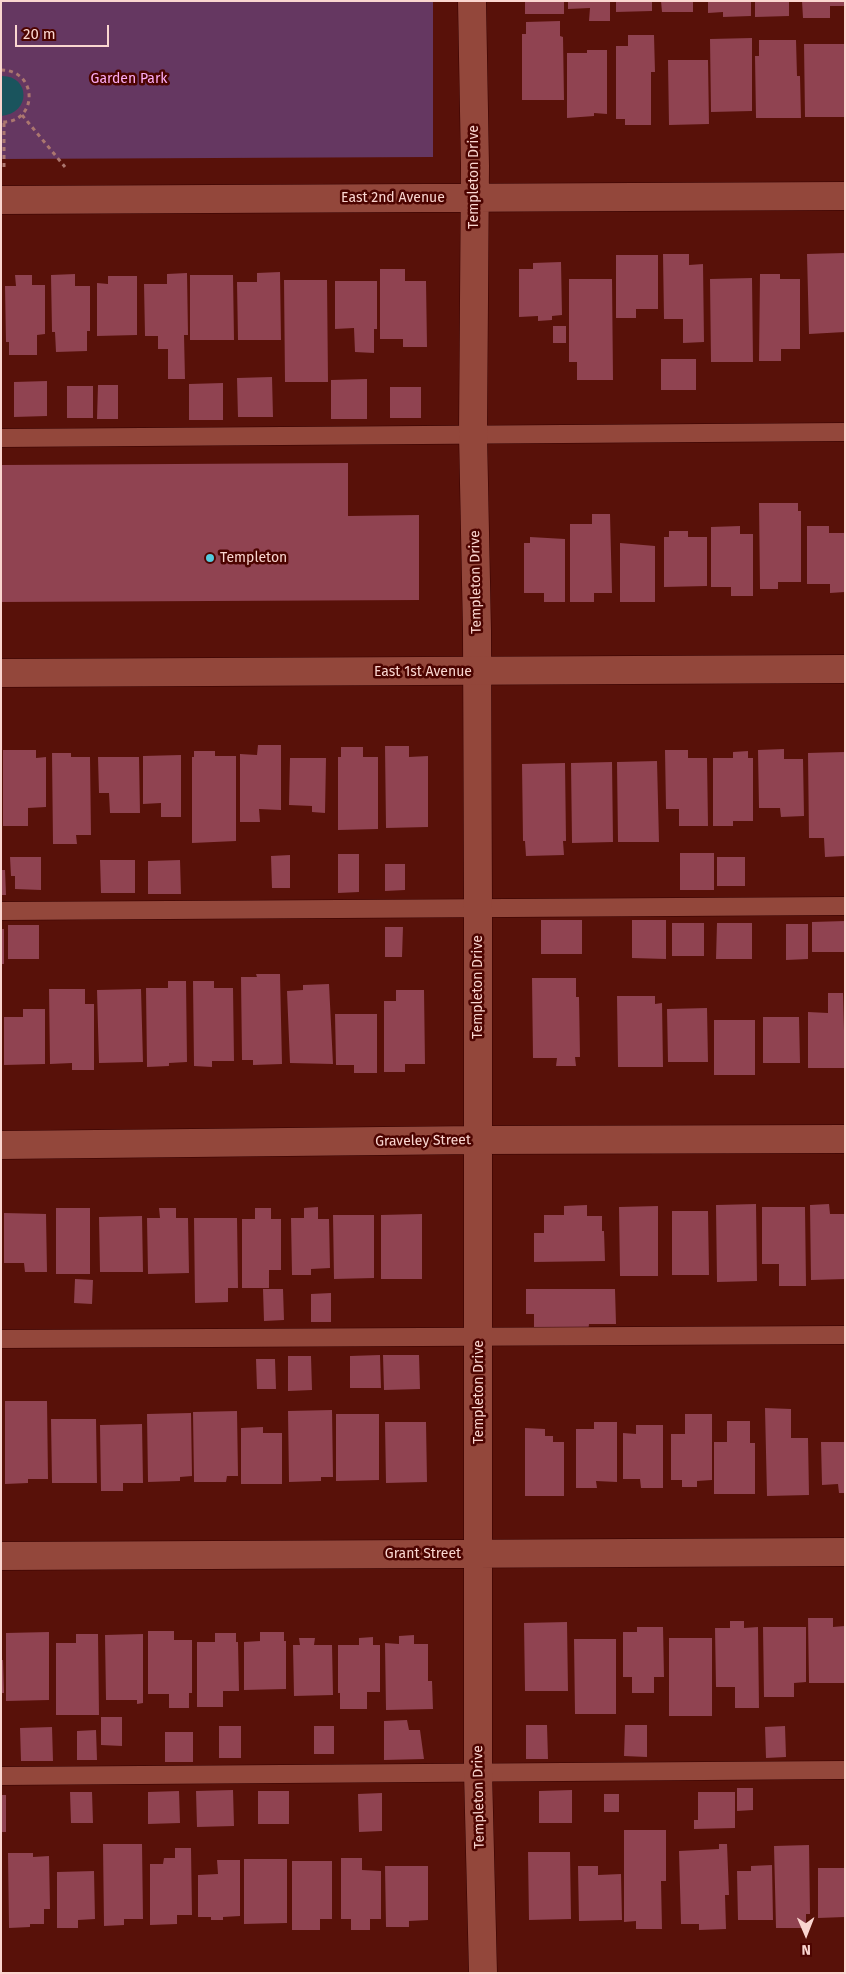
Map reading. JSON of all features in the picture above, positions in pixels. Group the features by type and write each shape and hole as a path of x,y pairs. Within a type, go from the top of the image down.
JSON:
{"street":[{"name":"Templeton Drive","path":"472,1 475,198 472,434 477,672 478,908 478,1772 483,1973"},
{"name":"East 2nd Avenue","path":"1,200 845,196"},
{"name":"East 1st Avenue","path":"1,673 845,669"},
{"name":"Graveley Street","path":"1,1145 478,1140 845,1139"},
{"name":"Grant Street","path":"1,1556 845,1552"}],"lane":[{"path":"1,438 845,432"},
{"path":"1,911 845,906"},
{"path":"1,1339 845,1335"},
{"path":"1,1776 845,1770"}],"path":[{"path":"1,70 12,71 26,82 29,90 29,99 22,115 10,122 2,122 4,168"},
{"path":"22,115 65,168"}],"green space":[{"name":"Garden Park","path":"1,1 433,1 433,157 1,159"}],"water":[{"path":"1,76 11,77 18,81 24,94 18,108 11,113 1,116"}],"building":[{"path":"525,1 564,1 564,14 525,14"},
{"path":"568,1 610,1 610,21 589,21 590,8 568,9"},
{"path":"616,1 652,1 652,11 616,12"},
{"path":"661,1 693,1 693,12 662,12"},
{"path":"708,1 751,1 751,16 723,17 723,12 708,13"},
{"path":"755,1 789,1 789,16 755,17"},
{"path":"802,1 845,1 845,6 830,6 830,18 803,18"},
{"path":"560,21 560,36 563,37 564,100 522,100 522,34 526,34 526,22"},
{"path":"628,35 654,35 655,72 651,72 651,125 625,125 625,119 616,119 616,46 628,46"},
{"path":"752,38 752,111 711,112 710,39"},
{"path":"759,40 796,40 797,76 800,76 801,118 756,118 755,56 759,56"},
{"path":"804,44 845,44 845,117 805,117"},
{"path":"587,50 607,50 607,114 594,113 594,116 567,118 567,53 587,53"},
{"path":"668,60 708,60 709,124 669,125"},
{"path":"845,253 845,332 809,334 807,254"},
{"path":"663,254 689,254 689,265 703,264 704,342 683,343 683,319 664,319"},
{"path":"616,255 658,255 658,309 636,309 636,318 616,318"},
{"path":"561,262 562,315 552,316 552,320 538,321 538,316 519,317 519,269 533,269 533,263"},
{"path":"380,269 405,269 405,281 426,281 427,347 403,347 403,339 380,339"},
{"path":"280,272 281,340 238,340 237,282 257,282 257,273"},
{"path":"187,273 188,335 184,335 185,379 168,379 168,349 158,349 158,336 145,336 144,284 167,284 167,274"},
{"path":"75,274 75,286 90,286 90,331 87,331 87,351 56,352 55,332 52,332 51,275"},
{"path":"760,274 780,274 780,279 800,279 800,349 781,349 781,361 759,361"},
{"path":"15,275 32,275 32,285 45,285 45,334 37,335 37,355 9,355 9,342 6,342 5,286 16,286"},
{"path":"190,275 233,275 234,340 190,340"},
{"path":"108,276 137,276 137,335 97,336 97,283 108,284"},
{"path":"752,278 753,362 711,362 710,279"},
{"path":"569,279 612,279 613,380 577,380 577,362 569,362"},
{"path":"284,280 327,280 328,382 285,382"},
{"path":"335,281 377,281 377,329 374,329 374,353 355,352 354,328 335,329"},
{"path":"553,326 566,326 566,343 553,343"},
{"path":"661,359 696,359 696,390 661,390"},
{"path":"272,377 273,417 238,417 237,378"},
{"path":"367,379 367,419 331,419 331,380"},
{"path":"47,381 47,416 14,417 14,382"},
{"path":"223,383 223,420 189,420 189,384"},
{"path":"98,385 118,385 118,419 97,419"},
{"path":"67,386 93,386 93,418 67,418"},
{"path":"390,387 421,387 421,418 390,418"},
{"name":"Templeton","path":"348,463 348,516 419,515 419,600 1,602 1,465"},
{"path":"759,503 798,503 798,511 801,511 801,582 778,582 778,589 760,589"},
{"path":"592,514 610,514 612,593 594,593 594,602 570,602 570,524 592,524"},
{"path":"740,526 740,534 753,534 753,596 731,596 731,587 711,587 711,527"},
{"path":"807,526 829,526 829,533 845,533 845,592 830,593 830,584 807,584"},
{"path":"669,531 688,531 688,537 707,537 707,586 664,587 664,537 669,537"},
{"path":"530,537 565,539 565,602 544,602 544,593 524,593 524,543 530,543"},
{"path":"620,543 655,546 655,602 620,602"},
{"path":"258,745 281,745 281,810 259,809 260,822 240,822 240,754 257,755"},
{"path":"385,746 409,746 409,757 428,756 428,827 386,828"},
{"path":"341,747 363,747 363,757 378,757 378,829 338,830 338,757 341,757"},
{"path":"784,749 784,759 803,759 804,816 781,817 780,808 759,808 758,750"},
{"path":"3,750 36,750 36,758 46,757 46,807 28,808 28,826 3,826"},
{"path":"665,750 688,750 688,758 707,758 708,826 679,826 679,809 666,809"},
{"path":"194,751 215,751 215,756 236,756 236,841 192,843 192,757 194,757"},
{"path":"748,751 748,758 753,758 753,821 733,821 733,826 713,826 713,758 733,758 733,752"},
{"path":"845,752 845,856 825,857 824,838 809,838 808,753"},
{"path":"52,753 71,753 71,757 90,757 91,835 76,835 77,844 53,844"},
{"path":"181,755 181,817 161,817 161,803 143,804 143,756"},
{"path":"98,757 139,757 140,813 110,813 109,793 99,793"},
{"path":"290,758 326,758 325,813 312,812 312,806 289,805"},
{"path":"657,761 659,842 618,842 617,762"},
{"path":"612,762 613,842 572,843 571,763"},
{"path":"565,763 566,841 563,841 564,855 526,856 525,841 523,841 522,764"},
{"path":"680,853 714,853 714,890 680,890"},
{"path":"338,854 359,854 359,892 338,893"},
{"path":"290,855 290,888 272,888 271,856"},
{"path":"10,857 41,857 41,890 15,889 15,876 11,876"},
{"path":"717,857 745,857 745,886 717,886"},
{"path":"100,860 135,860 135,893 101,893"},
{"path":"180,860 181,894 148,894 148,861"},
{"path":"385,864 405,864 405,890 385,891"},
{"path":"1,870 5,870 6,895 1,895"},
{"path":"541,920 582,920 582,954 541,954"},
{"path":"632,920 666,920 666,959 632,958"},
{"path":"845,921 845,952 812,952 812,922"},
{"path":"672,923 704,923 704,956 672,956"},
{"path":"717,923 752,923 752,959 716,959"},
{"path":"786,924 808,924 808,959 786,960"},
{"path":"8,925 39,925 39,959 8,959"},
{"path":"385,927 403,927 402,957 385,957"},
{"path":"1,929 4,929 4,964 1,964"},
{"path":"256,974 280,974 282,1064 253,1065 253,1060 242,1060 241,977 257,977"},
{"path":"532,978 576,978 576,997 579,997 580,1057 575,1057 576,1066 556,1066 557,1058 533,1058"},
{"path":"168,981 186,981 187,1062 169,1063 169,1066 147,1067 146,988 168,988"},
{"path":"193,981 214,981 214,988 233,988 234,1061 212,1061 212,1067 194,1066"},
{"path":"329,984 333,1064 290,1063 287,991 303,990 303,985"},
{"path":"49,989 85,989 85,1004 94,1004 94,1070 72,1070 72,1063 50,1064"},
{"path":"141,989 143,1062 99,1063 97,990"},
{"path":"396,990 424,990 425,1064 405,1064 405,1072 384,1072 384,1001 396,1001"},
{"path":"828,993 843,993 845,1068 808,1068 808,1012 828,1013"},
{"path":"617,996 655,996 655,1004 662,1003 663,1067 618,1067"},
{"path":"707,1008 708,1062 668,1062 667,1009"},
{"path":"23,1009 45,1009 45,1064 4,1065 4,1017 23,1017"},
{"path":"335,1014 377,1014 377,1073 354,1073 354,1065 336,1065"},
{"path":"763,1017 799,1017 800,1063 763,1063"},
{"path":"714,1020 755,1020 755,1075 714,1075"},
{"path":"756,1204 757,1281 717,1282 716,1205"},
{"path":"829,1204 830,1214 845,1214 845,1279 811,1280 810,1205"},
{"path":"587,1205 587,1216 602,1216 605,1261 534,1262 534,1233 544,1233 544,1215 564,1215 564,1206"},
{"path":"658,1206 658,1276 620,1276 619,1207"},
{"path":"318,1207 318,1219 329,1219 330,1268 311,1269 311,1275 292,1275 291,1218 304,1218 304,1208"},
{"path":"762,1207 805,1207 806,1286 779,1286 779,1264 762,1264"},
{"path":"56,1208 90,1208 90,1274 56,1274"},
{"path":"159,1208 176,1208 176,1218 188,1218 189,1273 148,1274 147,1218 160,1218"},
{"path":"255,1208 271,1208 271,1219 281,1219 281,1270 269,1270 269,1288 242,1288 242,1219 255,1219"},
{"path":"672,1211 708,1211 709,1275 672,1275"},
{"path":"4,1213 46,1214 47,1272 25,1272 24,1263 4,1263"},
{"path":"422,1214 422,1279 381,1279 381,1215"},
{"path":"333,1215 374,1215 374,1278 334,1279"},
{"path":"142,1216 143,1272 100,1272 99,1217"},
{"path":"194,1218 237,1218 238,1288 228,1288 228,1302 195,1303"},
{"path":"75,1279 93,1280 92,1304 74,1303"},
{"path":"263,1289 283,1289 284,1320 264,1321"},
{"path":"526,1289 615,1289 616,1324 589,1324 588,1333 534,1334 534,1314 526,1314"},
{"path":"331,1293 331,1322 311,1322 311,1294"},
{"path":"380,1355 381,1388 350,1388 350,1356"},
{"path":"383,1355 419,1355 420,1389 384,1390"},
{"path":"288,1356 311,1356 312,1390 288,1391"},
{"path":"256,1359 275,1359 276,1389 257,1389"},
{"path":"5,1401 47,1401 48,1479 28,1479 28,1483 5,1484"},
{"path":"765,1408 791,1409 791,1438 808,1438 809,1495 767,1496"},
{"path":"332,1410 333,1477 321,1477 321,1481 289,1482 288,1411"},
{"path":"237,1411 238,1476 227,1476 226,1482 194,1482 193,1412"},
{"path":"191,1413 192,1476 180,1477 180,1481 148,1482 147,1414"},
{"path":"336,1414 379,1414 379,1480 336,1481"},
{"path":"685,1414 712,1414 712,1480 697,1481 697,1487 682,1487 682,1480 671,1480 671,1434 685,1434"},
{"path":"51,1419 96,1419 97,1483 52,1483"},
{"path":"727,1421 750,1421 750,1443 755,1443 755,1494 714,1494 714,1442 727,1442"},
{"path":"385,1422 426,1422 427,1482 386,1483"},
{"path":"594,1422 617,1422 617,1482 596,1481 597,1488 576,1488 576,1429 594,1429"},
{"path":"142,1424 143,1483 123,1483 123,1491 101,1491 100,1425"},
{"path":"636,1425 663,1425 663,1488 641,1488 640,1479 623,1479 623,1433 636,1434"},
{"path":"263,1427 263,1433 282,1433 282,1484 241,1484 241,1428"},
{"path":"525,1428 545,1429 545,1436 553,1436 553,1442 564,1442 564,1496 525,1496"},
{"path":"821,1442 845,1442 845,1493 839,1493 838,1484 822,1485"},
{"path":"808,1618 833,1618 833,1627 845,1626 845,1683 809,1683"},
{"path":"730,1621 744,1621 744,1628 758,1627 759,1708 735,1708 735,1687 716,1687 715,1628 730,1628"},
{"path":"567,1622 568,1691 525,1691 524,1623"},
{"path":"637,1627 663,1627 664,1677 654,1677 654,1693 632,1693 632,1677 623,1677 623,1632 637,1632"},
{"path":"763,1627 806,1627 806,1682 794,1683 794,1697 764,1697"},
{"path":"148,1631 174,1631 174,1640 192,1640 192,1693 189,1693 189,1708 169,1708 169,1694 148,1694"},
{"path":"49,1632 49,1700 6,1701 6,1633"},
{"path":"260,1632 284,1632 284,1641 286,1641 286,1689 244,1690 244,1642 260,1641"},
{"path":"215,1633 236,1633 236,1642 238,1642 239,1691 223,1691 223,1707 197,1707 197,1642 215,1642"},
{"path":"76,1634 98,1634 99,1715 56,1715 56,1643 76,1643"},
{"path":"143,1634 143,1703 137,1704 137,1700 106,1700 105,1635"},
{"path":"414,1635 414,1644 428,1644 428,1681 432,1681 433,1709 386,1710 385,1643 399,1644 399,1636"},
{"path":"373,1637 373,1645 380,1645 380,1692 367,1692 367,1709 340,1709 338,1645 359,1645 359,1638"},
{"path":"299,1638 315,1638 314,1645 332,1645 333,1695 294,1696 293,1645 300,1645"},
{"path":"669,1638 712,1638 712,1716 669,1716"},
{"path":"574,1639 616,1639 616,1714 575,1714"},
{"path":"1,1660 3,1660 4,1693 1,1693"},
{"path":"101,1717 122,1717 122,1746 101,1745"},
{"path":"407,1720 409,1730 420,1730 424,1759 384,1760 384,1721"},
{"path":"526,1725 547,1725 548,1759 526,1759"},
{"path":"625,1725 647,1725 647,1757 624,1756"},
{"path":"219,1726 241,1726 241,1758 219,1758"},
{"path":"314,1726 334,1726 334,1754 314,1754"},
{"path":"785,1726 786,1757 766,1758 765,1727"},
{"path":"52,1727 53,1761 21,1761 20,1728"},
{"path":"96,1730 97,1760 77,1760 77,1731"},
{"path":"165,1732 193,1732 193,1762 165,1762"},
{"path":"737,1788 753,1788 753,1810 737,1811"},
{"path":"233,1790 234,1826 197,1827 196,1791"},
{"path":"572,1790 572,1823 539,1823 539,1791"},
{"path":"179,1791 180,1823 148,1824 148,1792"},
{"path":"258,1791 289,1791 289,1824 258,1824"},
{"path":"70,1792 92,1792 93,1823 71,1823"},
{"path":"698,1792 735,1792 735,1828 694,1829 694,1820 698,1820"},
{"path":"382,1793 382,1831 359,1832 358,1794"},
{"path":"604,1794 619,1794 619,1812 604,1812"},
{"path":"1,1795 6,1795 6,1832 1,1832"},
{"path":"624,1830 666,1830 666,1881 661,1881 662,1929 636,1929 636,1921 624,1922"},
{"path":"103,1844 142,1844 143,1919 124,1919 124,1925 104,1926"},
{"path":"719,1844 727,1844 729,1895 725,1895 726,1929 699,1930 699,1924 681,1924 679,1851 719,1849"},
{"path":"809,1845 810,1914 806,1914 806,1928 776,1928 774,1846"},
{"path":"175,1848 191,1848 192,1915 177,1915 177,1924 150,1925 150,1864 163,1864 164,1858 175,1858"},
{"path":"528,1852 570,1852 571,1919 529,1920"},
{"path":"8,1853 33,1853 33,1857 49,1856 50,1909 44,1909 44,1924 30,1924 30,1927 9,1928"},
{"path":"341,1858 362,1858 362,1870 381,1871 381,1919 370,1919 370,1930 351,1930 351,1919 341,1919"},
{"path":"244,1859 287,1859 287,1923 244,1924"},
{"path":"217,1860 240,1860 240,1916 223,1917 223,1920 211,1920 211,1917 198,1917 198,1875 218,1874"},
{"path":"292,1861 332,1861 332,1919 320,1919 320,1930 292,1930"},
{"path":"772,1865 773,1920 738,1920 737,1871 751,1871 751,1866"},
{"path":"385,1866 428,1866 428,1920 409,1921 409,1927 386,1927"},
{"path":"578,1866 598,1866 598,1875 621,1874 622,1920 579,1921"},
{"path":"818,1868 845,1868 845,1917 818,1918"},
{"path":"94,1871 95,1919 78,1920 78,1928 57,1928 57,1872"}],"place":[{"name":"Templeton","path":"210,558"}]}
